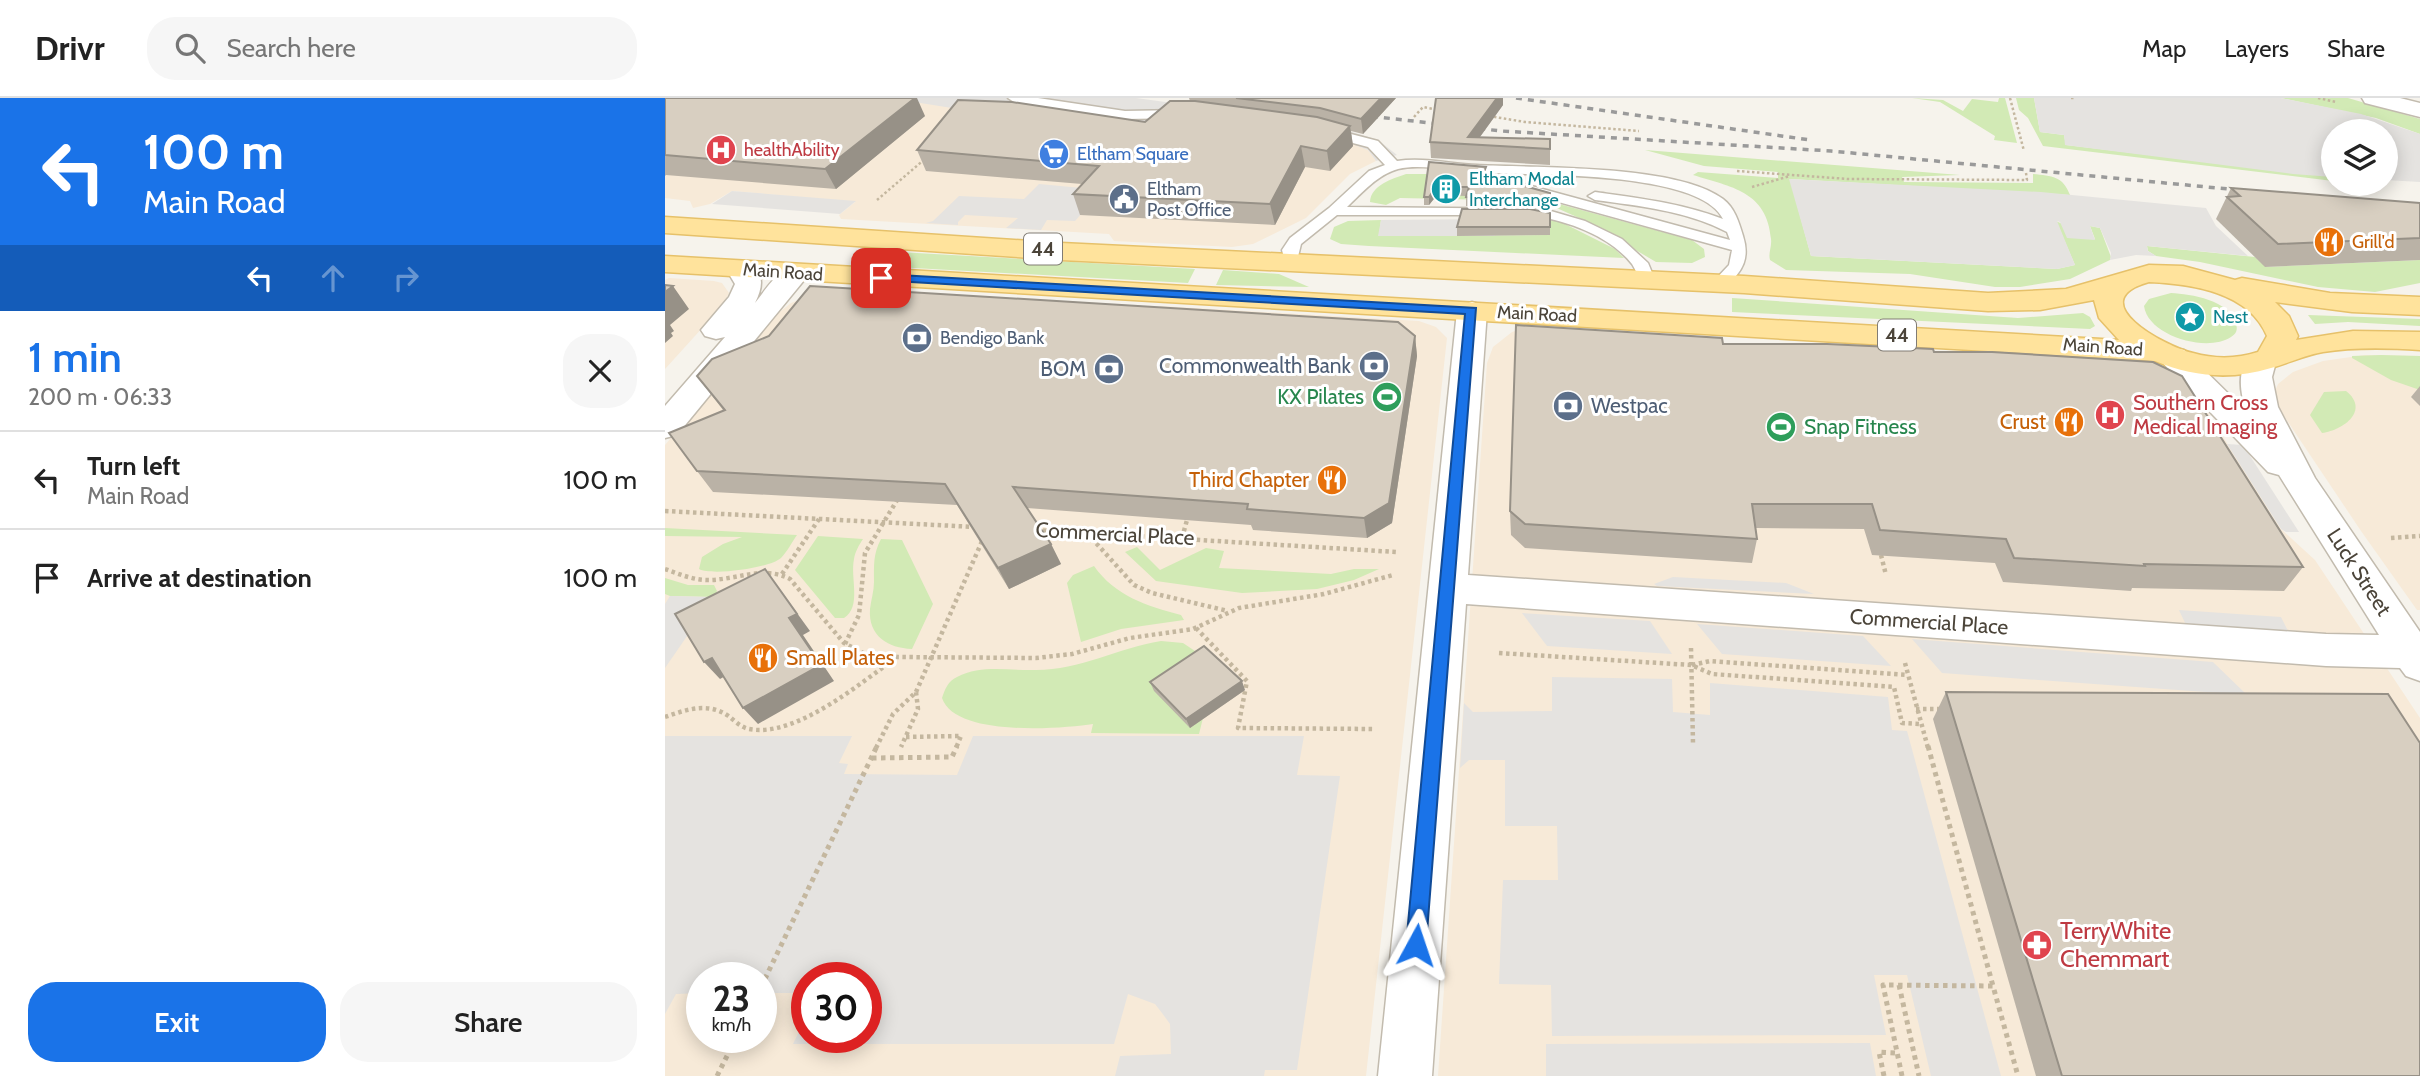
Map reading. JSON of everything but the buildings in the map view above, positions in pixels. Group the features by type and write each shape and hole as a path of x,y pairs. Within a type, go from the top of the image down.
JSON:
{"main road":[{"name":"Main Road","path":"665,225 796,235 1720,283 2017,304 2070,299 2121,282"},
{"path":"796,235 802,243 804,253 796,273"},
{"path":"1291,262 1389,306"},
{"name":"Main Road","path":"665,264 1635,319 2165,354"},
{"name":"44","path":"2420,306 2316,302 2209,279 2160,273 2145,274 2121,282 2113,289 2108,299 2109,309 2126,331 2165,354 2220,366 2266,359 2316,344 2347,340 2420,341"},
{"name":"44","path":"2209,279 2257,302 2277,321 2283,341 2279,350 2266,359"},
{"path":"1635,319 1720,283"}],"street":[{"path":"2374,98 2420,110"},
{"path":"665,386 742,300 749,284 747,276 740,269"},
{"path":"665,427 796,273"},
{"path":"1405,1076 1472,311"},
{"name":"Luck Street","path":"2165,354 2298,480"},
{"name":"Luck Street","path":"2266,359 2255,375 2259,401 2298,480 2416,659"},
{"name":"Commercial Place","path":"1447,588 2326,650 2416,659"}],"lane":[{"path":"1014,98 1125,115 1195,114"},
{"path":"1312,129 1367,141 1381,150 1394,166"},
{"path":"1291,262 1292,245 1334,211 1367,179 1394,166 1427,164 1455,168 1623,176 1703,193 1719,202 1730,218 1740,248 1738,265 1720,283"},
{"path":"1455,168 1740,248"},
{"path":"1507,183 1699,215 1719,221 1734,230"},
{"path":"1334,211 1553,213 1631,252 1643,264 1647,280"}],"path":[{"path":"2010,98 2024,151"},
{"path":"1414,117 1423,107 1446,111"},
{"path":"1493,117 1499,108"},
{"path":"1481,115 1525,122 1639,128 1639,131"},
{"path":"873,204 930,154"},
{"path":"1745,188 1791,176 1882,180 2027,180 2026,173"},
{"path":"845,644 859,615 865,553 904,488"},
{"path":"665,511 988,527 916,692 893,714 773,962"},
{"path":"782,574 820,519"},
{"path":"1182,538 1187,520"},
{"name":"Commercial Place","path":"1025,529 1396,552"},
{"path":"1086,532 1134,585 1152,593 1229,611"},
{"path":"2391,538 2420,536"},
{"path":"1881,555 1888,580"},
{"path":"665,569 705,580 765,572 782,574 845,644 865,654 898,657 1055,657 1130,638 1196,628 1229,611 1324,594 1393,575"},
{"path":"1196,628 1247,681 1238,728 1373,729"},
{"path":"1499,653 1691,665 1710,661 1908,677 2018,1076"},
{"path":"1691,653 1693,743"},
{"path":"665,717 705,708 723,712 749,729 783,725 822,707 898,657"},
{"path":"1691,665 1712,674 1893,687 1902,723 1921,724"},
{"path":"901,747 918,709 916,692"},
{"path":"1916,709 1943,709"},
{"path":"872,758 952,757 961,736 906,737"},
{"path":"1899,984 1919,1076"},
{"path":"1902,1076 1883,985 1993,986"},
{"path":"1884,1076 1879,1052 1897,1053"},
{"path":"717,1076 728,1053"}],"shaded area":[{"path":"889,98 1342,139 1368,150 1376,161 1350,174 1306,218 1253,244 1232,247 1114,241 1109,234 841,219 839,215 855,202 732,191 710,204 693,208 690,201 665,198 665,122"},
{"path":"889,98 1136,98 1304,121 1346,130 1378,140 1397,155 1376,161 1368,150 1333,137 1134,137"},
{"path":"2034,98 2281,98 2376,119 2321,119 2321,176 2065,145 2064,135 2040,132"},
{"path":"2398,127 2420,134 2420,182 2398,181"},
{"path":"1789,179 2041,192 2206,208 2216,226 2248,256 2147,246 2148,251 2156,256 2136,255 2110,260 2111,253 2100,228 2090,226 2095,240 2067,238 2057,221 2075,265 2057,269 1811,256"},
{"path":"1039,184 1103,190 1075,221 1047,220 1041,230 1006,228 1018,218 965,215 958,225 926,223 933,221 959,196 1024,199"},
{"path":"732,191 856,201 840,214 712,204"},
{"path":"1496,219 1495,236 1378,236 1381,220"},
{"path":"669,278 722,283 729,293 723,305 665,369 665,280"},
{"path":"804,298 1155,308 1161,306 1419,321 1436,327 1447,338 1366,1076 665,1076 665,445 772,318 791,303"},
{"path":"1524,328 2182,385 2205,408 2281,529 2315,560 2420,718 2420,1076 1438,1076 1487,363 1493,347 1512,332"},
{"path":"2365,355 2420,356 2420,610 2417,610 2361,531 2276,404 2274,393 2278,384 2293,372 2323,361"},
{"path":"2227,444 2243,445 2299,532 2286,532 2281,529"},
{"path":"1673,577 1786,583 1814,594 1654,584"},
{"path":"670,596 714,597 665,668 665,604"},
{"path":"2179,610 2281,617 2288,631 2186,625"},
{"path":"1522,613 1650,621 1672,654 1547,646"},
{"path":"1697,624 1863,636 1891,666 1722,654"},
{"path":"1912,639 2213,662 2247,695 1942,673"},
{"path":"1552,677 1672,679 1673,712 1710,715 1710,683 1888,697 1892,730 1907,731 2001,1076 1931,1076 1907,975 1874,975 1886,1035 1552,1036 1551,985 1499,984 1503,880 1558,880 1557,826 1505,826 1505,760 1469,760 1460,768 1464,703 1473,712 1552,711"},
{"path":"665,736 852,736 839,763 848,764 844,774 957,775 973,736 1304,736 1297,775 1340,776 1297,1070 1265,1070 1264,1076 1115,1076 1120,1056 1171,1054 1170,1024 1155,1004 1128,994 1114,1044 882,1044 882,962 791,962 791,993 777,993 777,962 686,962 686,994 676,994 665,1014"},
{"path":"1870,1043 1876,1076 1546,1076 1546,1044"}],"green space":[{"path":"1912,98 1943,100 1963,111 1972,99 1998,102 1999,98 2005,98 2017,143 1994,140 1995,136 1940,102"},
{"path":"2016,98 2034,98 2040,132 2064,135 2066,145 2321,176 2321,180 2043,146 2028,118 2019,110"},
{"path":"2281,98 2348,98 2420,119 2420,134 2398,126 2398,119 2376,118"},
{"path":"1645,150 1960,175 1902,177 1904,182 2033,183 2033,174 2060,181 2070,195 1790,179 1811,256 2057,269 2075,265 2056,221 2095,239 2090,226 2100,228 2111,257 2110,260 2070,279 2020,287 1995,287 1910,274 1786,270 1770,260 1768,223 1755,201 1733,188 1693,175 1698,172 1778,178 1778,172 1704,166"},
{"path":"1406,174 1434,174 1470,180 1692,240 1704,249 1705,257 1692,263 1656,262 1588,222 1541,201 1400,198 1386,205 1370,202 1378,187"},
{"path":"1550,219 1615,249 1624,258 1369,246 1341,244 1330,239 1334,227 1348,221 1381,220 1379,236 1549,235"},
{"path":"2147,246 2255,257 2266,267 2420,260 2420,283 2375,292 2318,287 2200,262 2156,256 2148,251"},
{"path":"871,252 1195,269 1188,283 859,265"},
{"path":"1223,270 1279,274 1309,287 1216,285"},
{"path":"2171,293 2199,297 2218,304 2232,316 2237,330 2231,337 2208,343 2180,339 2167,333 2148,317 2144,306 2149,299"},
{"path":"1732,298 2018,318 2083,313 2090,317 2095,326 2090,329 1732,312"},
{"path":"2308,315 2420,319 2420,326 2348,322 2315,324"},
{"path":"2381,355 2420,356 2420,390 2391,380 2352,358"},
{"path":"2346,391 2353,398 2355,412 2346,423 2322,433 2310,415 2324,392"},
{"path":"665,528 797,535 783,556 775,562 754,568 716,572 699,569 702,557 723,544 742,537 665,536"},
{"path":"818,536 863,539 854,559 853,607 844,618 835,618 795,570"},
{"path":"881,539 902,540 933,604 912,649 895,646 881,639 872,626 870,609 875,560"},
{"path":"1137,547 1160,570 1206,548 1224,551 1219,568 1331,574 1354,569 1379,569 1354,580 1317,589 1242,593 1156,581 1125,552"},
{"path":"1094,566 1122,592 1156,608 1181,615 1184,620 1121,629 1081,642 1067,583 1073,575"},
{"path":"665,578 688,585 714,585 717,591 714,597 670,596 665,594"},
{"path":"1161,641 1183,643 1195,651 1203,718 1199,734 1091,733 1093,724 1057,728 987,725 951,711 942,698 951,681 967,673 986,669 1052,669 1084,663"}],"railway":[{"path":"1516,98 1810,140"},
{"path":"1360,115 1501,131 1831,151 2249,191"}],"place":[{"name":"healthAbility","path":"721,150"},
{"name":"Eltham Square","path":"1054,154"},
{"name":"Eltham Modal Interchange","path":"1446,189"},
{"name":"Eltham Post Office","path":"1124,199"},
{"name":"Grill'd","path":"2329,242"},
{"name":"Nest","path":"2190,317"},
{"name":"Bendigo Bank","path":"917,338"},
{"name":"Commonwealth Bank","path":"1374,366"},
{"name":"BOM","path":"1109,369"},
{"name":"KX Pilates","path":"1387,397"},
{"name":"Westpac","path":"1568,406"},
{"name":"Southern Cross Medical Imaging","path":"2110,415"},
{"name":"Crust","path":"2069,422"},
{"name":"Snap Fitness","path":"1781,427"},
{"name":"Third Chapter","path":"1332,480"},
{"name":"Small Plates","path":"763,658"},
{"name":"TerryWhite Chemmart","path":"2037,945"}],"route":[{"path":"881,278 1472,311 1416,945"}]}
